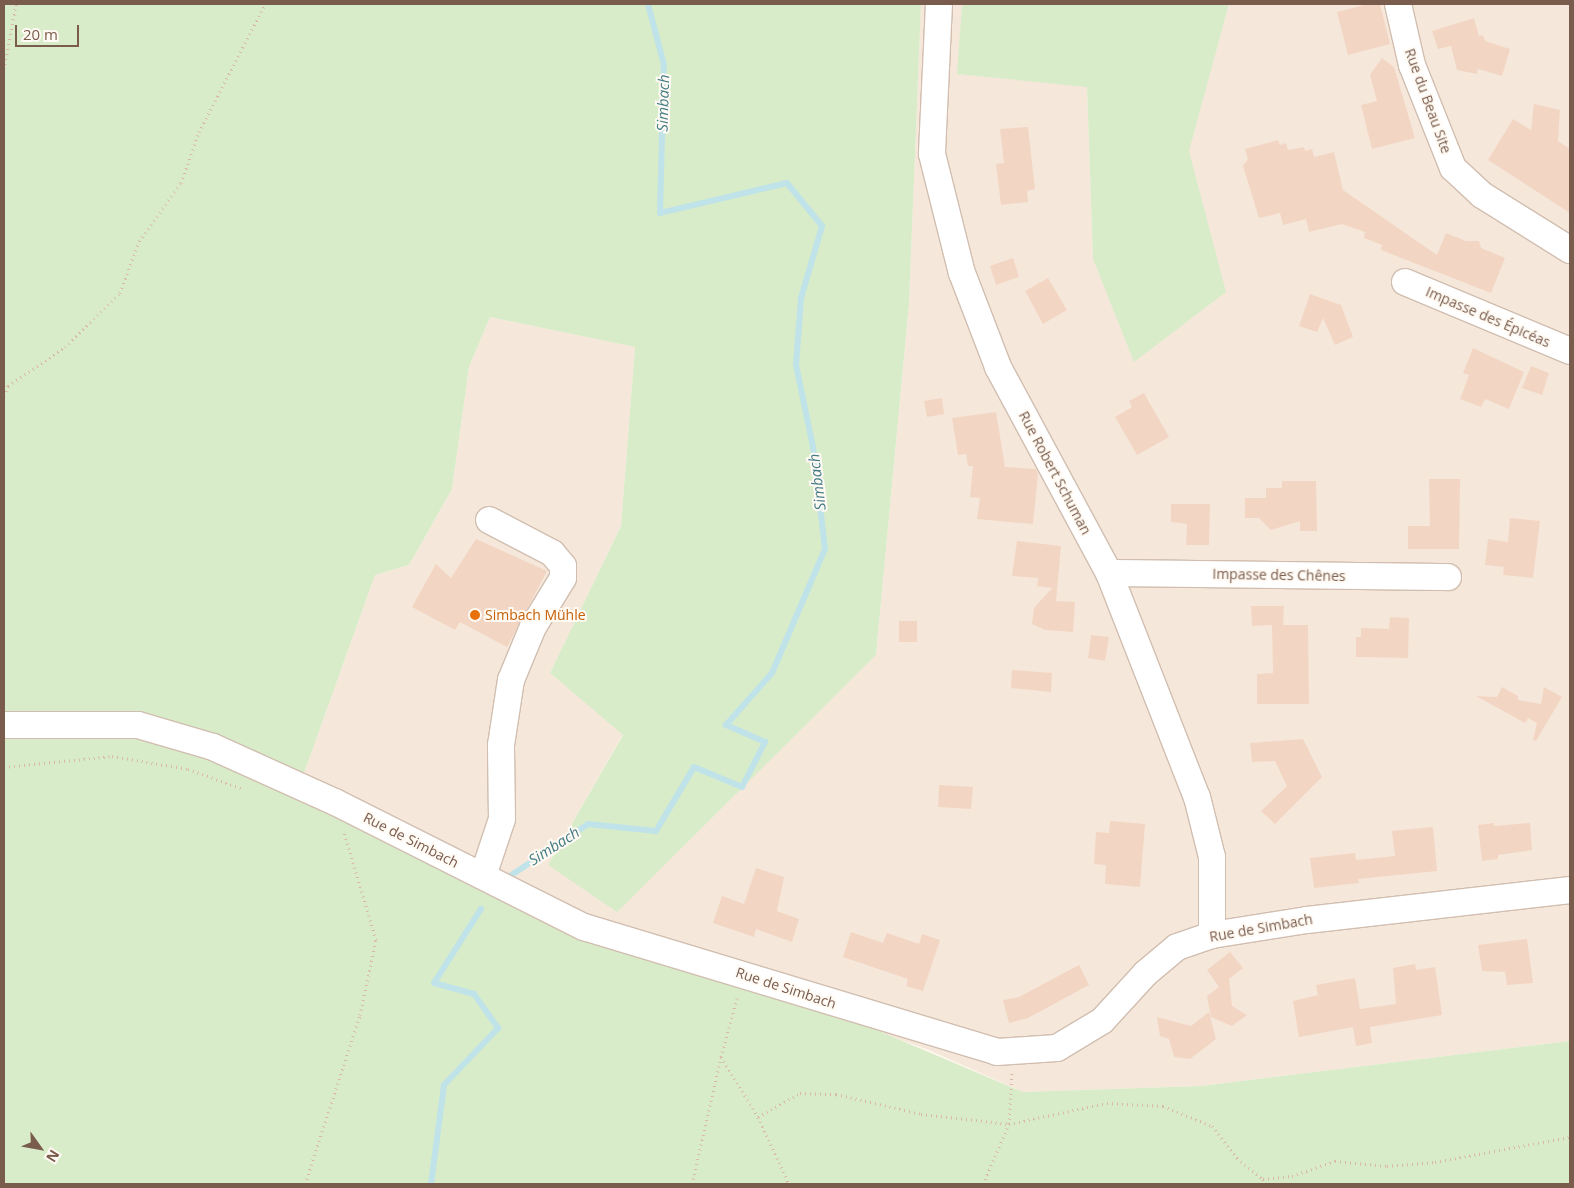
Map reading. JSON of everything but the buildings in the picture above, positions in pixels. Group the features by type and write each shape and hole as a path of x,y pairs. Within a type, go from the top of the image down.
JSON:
{"street":[{"name":"Rue Robert Schuman","path":"939,4 932,154 962,273 998,367 1109,573 1197,797 1212,857 1212,935"},
{"name":"Rue du Beau Site","path":"1398,4 1412,65 1453,168 1482,194 1570,250"},
{"name":"Impasse des Épicéas","path":"1405,282 1570,351"},
{"path":"483,876 502,819 501,745 511,680 533,627 563,578 563,566 552,553 490,520"},
{"name":"Impasse des Chênes","path":"1109,573 1448,577"},
{"name":"Rue de Simbach","path":"4,725 138,725 214,747 335,802 584,926 744,974 948,1039 1014,1053 1057,1048 1102,1021 1146,973 1177,948 1212,935 1307,920 1570,890"}],"path":[{"path":"4,69 16,4"},
{"path":"4,396 8,386 65,347 120,293 139,241 181,183 199,132 265,4"},
{"path":"4,767 112,756 188,769 250,792"},
{"path":"305,1184 360,1015 376,940 335,802"},
{"path":"692,1184 721,1057 744,974"},
{"path":"983,1184 1009,1124 1014,1053"},
{"path":"721,1057 758,1117 789,1184"},
{"path":"758,1117 800,1093 836,1094 921,1114 1009,1124 1107,1102 1163,1106 1212,1126 1237,1158 1263,1180 1264,1184"},
{"path":"1263,1180 1292,1176 1335,1162 1387,1166 1435,1162 1570,1137"}],"shaded area":[{"path":"921,4 962,4 958,74 1087,86 1093,259 1225,292 1188,151 1229,4 1570,4 1570,1041 1201,1086 1023,1092 929,1050 584,927 299,787 375,575 409,565 452,489 469,367 490,317 635,347 621,526 550,673 623,734 548,865 876,655 909,304"}],"green space":[{"path":"4,4 921,4 909,304 876,655 617,912 548,865 623,735 550,673 621,526 635,347 490,317 469,367 452,489 409,565 375,575 299,787 483,876 744,974 1023,1092 1201,1086 1570,1041 1570,1184 4,1184"},
{"path":"962,4 1229,4 1189,151 1226,292 1134,362 1093,259 1087,87 957,74"}],"waterway":[{"name":"Simbach","path":"507,878 588,824 656,831 694,767 742,787 765,742 726,725 772,673 825,549 813,447 796,365 801,298 822,226 787,183 660,213 664,65 648,4"},
{"name":"Simbach","path":"431,1184 444,1085 498,1028 474,994 434,983 481,909"}],"place":[{"name":"Simbach Mühle","path":"475,615"}]}
